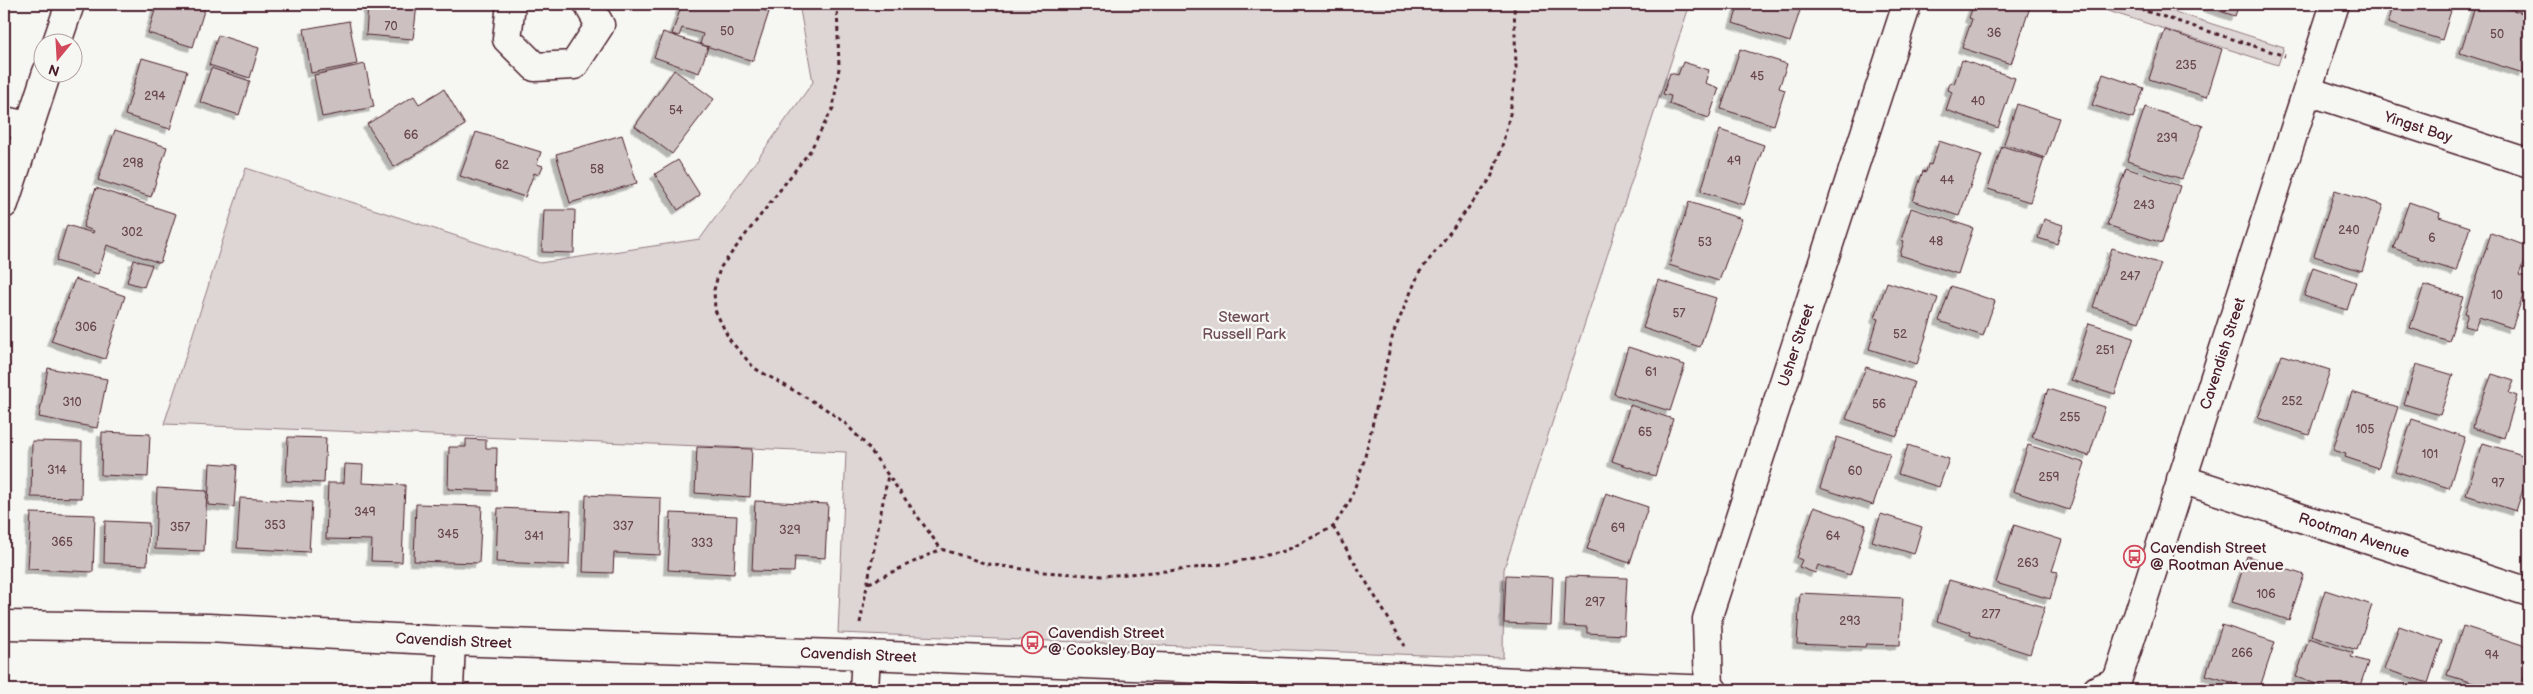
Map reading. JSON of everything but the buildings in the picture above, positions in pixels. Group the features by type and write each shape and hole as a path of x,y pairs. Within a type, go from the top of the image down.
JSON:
{"street":[{"path":"60,32 70,4"},
{"path":"511,4 507,39 535,67 574,65 600,25 588,4"},
{"name":"Usher Street","path":"1709,690 1707,619 1907,4"},
{"name":"Cavendish Street","path":"2097,690 2117,682 2335,4"},
{"name":"Yingst Bay","path":"2312,78 2529,163"},
{"path":"4,204 16,124 41,82"},
{"name":"Rootman Avenue","path":"2181,479 2529,592"},
{"name":"Cavendish Street","path":"4,625 208,628 451,642 866,655 1293,682 1419,678 1713,690"},
{"path":"449,690 451,642"},
{"path":"864,690 866,655"}],"path":[{"path":"837,4 839,68 833,108 810,151 720,268 714,290 715,310 729,339 754,368 823,407 846,424 888,474 941,549 987,564 1044,572 1102,576 1179,570 1230,563 1285,551 1333,527 1350,500 1364,461 1393,334 1419,273 1491,178 1501,150 1510,114 1516,67 1514,4"},
{"path":"2124,4 2312,78"},
{"path":"866,655 859,619 869,584 888,474"},
{"path":"1333,527 1403,641 1419,678"},
{"path":"869,584 941,549"}],"green space":[{"name":"Stewart Russell Park","path":"799,4 1690,4 1504,569 1503,658 838,633 846,452 164,424 246,168 540,263 700,239 813,82"},
{"path":"2086,4 2150,4 2284,47 2278,65"}],"place":[{"name":"Cavendish Street @ Rootman Avenue","path":"2134,557"},
{"name":"Cavendish Street @ Cooksley Bay","path":"1032,642"}]}
